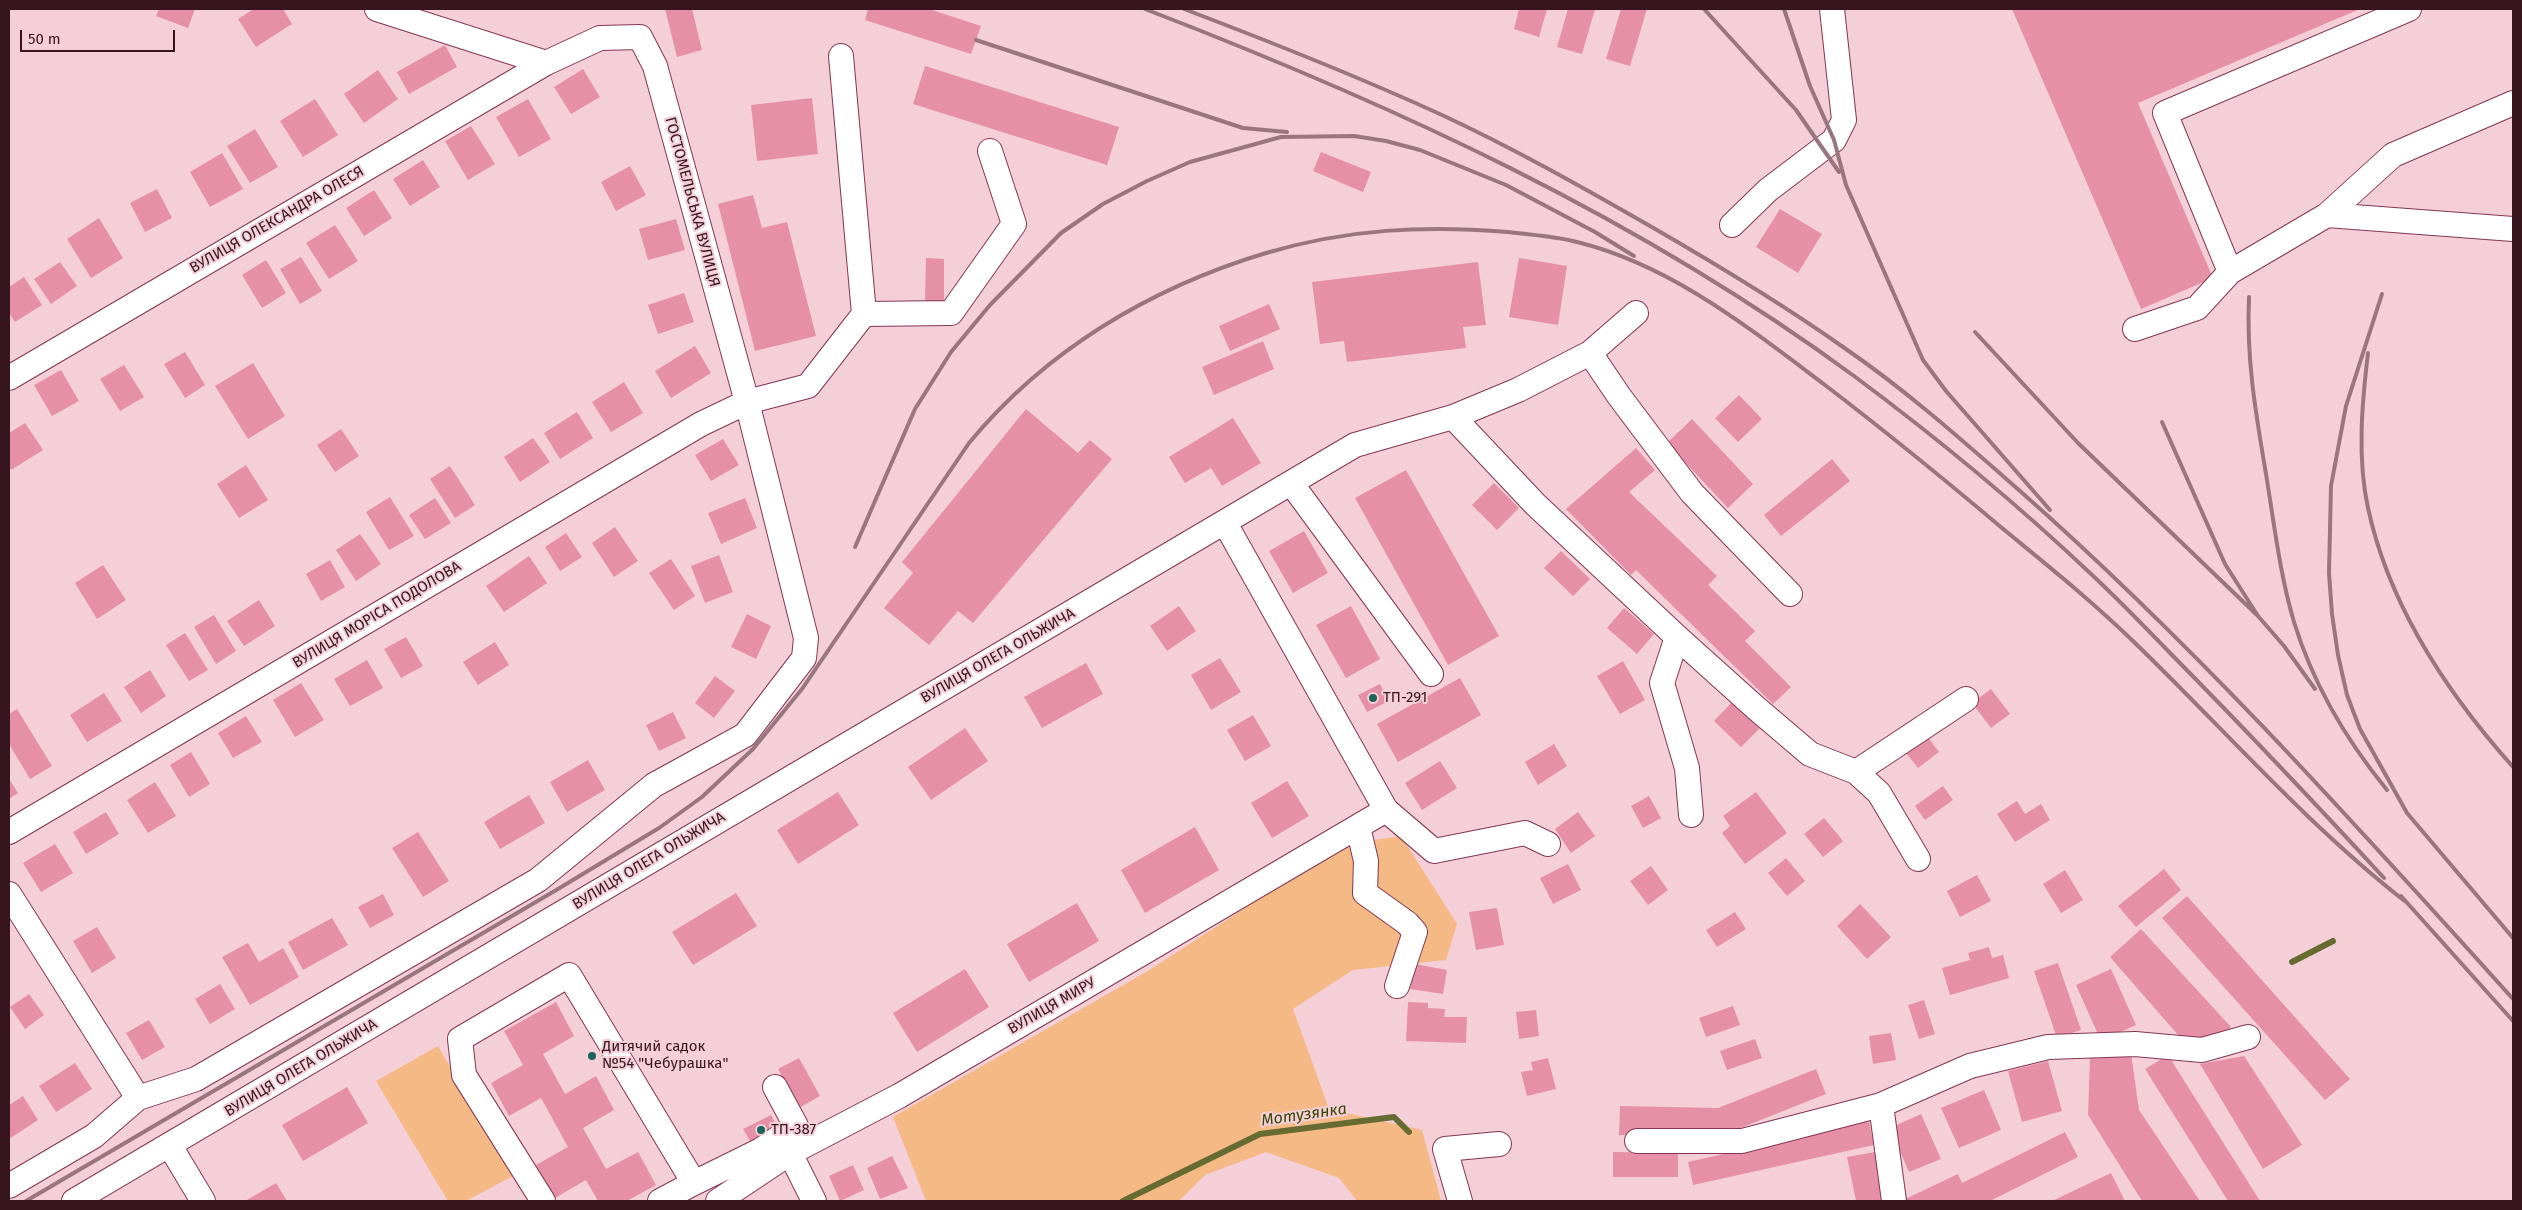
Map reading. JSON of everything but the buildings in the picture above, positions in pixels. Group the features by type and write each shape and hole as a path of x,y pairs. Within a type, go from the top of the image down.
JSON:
{"street":[{"path":"377,9 546,62"},
{"path":"1732,225 1768,190 1834,140 1844,120 1832,9"},
{"path":"2230,272 2165,113 2409,9"},
{"name":"ГОСТОМЕЛЬСЬКА ВУЛИЦЯ","path":"138,1098 196,1079 538,880 654,785 745,735 804,658 806,638 748,402 655,66 640,37 600,38 546,62"},
{"path":"841,56 864,314 951,313 1014,224 990,151"},
{"name":"ВУЛИЦЯ ОЛЕКСАНДРА ОЛЕСЯ","path":"9,378 546,62"},
{"path":"2135,329 2197,308 2230,272 2327,215 2393,156 2513,103"},
{"path":"2327,215 2513,229"},
{"name":"ВУЛИЦЯ ОЛЕГА ОЛЬЖИЧА","path":"74,1201 1355,445 1453,416 1518,390 1590,353 1636,313"},
{"name":"ВУЛИЦЯ МОРІСА ПОДОЛОВА","path":"9,832 701,424 748,402 808,386 864,314"},
{"path":"1590,353 1619,396 1692,493 1790,594"},
{"path":"1453,416 1535,504 1677,638 1810,754 1856,772 1879,793 1918,859"},
{"path":"1291,483 1431,674"},
{"path":"1225,523 1386,810 1434,851 1525,833 1548,844"},
{"path":"1677,638 1662,683 1687,768 1691,815"},
{"path":"1856,772 1966,699"},
{"name":"ВУЛИЦЯ МИРУ","path":"718,1201 790,1153 899,1096 1386,810"},
{"path":"1358,827 1366,861 1366,893 1407,922 1415,932 1397,986"},
{"path":"9,894 138,1098 94,1136 9,1186"},
{"path":"543,1201 464,1075 460,1039 569,975 694,1182"},
{"path":"1637,1141 1742,1141 1881,1105 1970,1066 2048,1047 2135,1044 2202,1050 2248,1038"},
{"path":"660,1201 694,1182 761,1150 796,1126 775,1087"},
{"path":"1881,1105 1894,1201"},
{"path":"1460,1201 1445,1149 1499,1144"},
{"path":"170,1146 203,1201"},
{"path":"790,1153 814,1201"}],"shaded area":[{"path":"1401,836 1457,924 1446,960 1353,970 1293,1009 1329,1109 1422,1130 1441,1201 1357,1201 1339,1178 1266,1152 1205,1175 1179,1201 926,1201 893,1117 1146,972 1253,903 1355,843"},
{"path":"438,1046 513,1176 466,1201 448,1201 376,1081"}],"waterway":[{"name":"Мотузянка","path":"2292,962 2333,941"},
{"name":"Мотузянка","path":"1123,1201 1260,1134 1394,1117 1409,1132"}],"railway":[{"path":"1145,9 1330,84 1422,125 1512,169 1600,215 1687,265 1772,319 1854,376 1975,471 2062,547 2142,624 2384,878"},
{"path":"1184,9 1378,87 1442,115 1521,154 1724,269 1866,363 1934,416 2086,550 2274,738 2513,999"},
{"path":"1704,9 1796,110 1839,172"},
{"path":"1784,9 1810,86 1834,140 1846,185 1923,360 1946,391 2050,510"},
{"path":"976,40 1243,128 1287,132"},
{"path":"855,547 915,409 951,352 990,305 1061,233 1103,204 1147,181 1190,162 1281,137 1354,136 1386,141 1420,150 1506,185 1595,232 1634,256"},
{"path":"26,1201 558,889 659,828 702,797 753,749 802,689 969,443 999,410 1066,351 1103,326 1141,304 1181,284 1223,267 1296,245 1356,234 1416,229 1446,229 1508,232 1560,238 1612,252 1645,266 1677,282 1708,301 1767,342 1870,420 2086,598 2134,642 2334,841 2406,902"},
{"path":"2382,294 2346,406 2331,486 2329,573 2338,655 2347,695 2360,729 2407,813 2513,938"},
{"path":"2249,297 2250,364 2255,408 2281,567 2294,622 2311,668 2333,711 2358,752 2387,790"},
{"path":"1975,332 2078,443 2258,616"},
{"path":"2368,353 2362,411 2363,470 2368,508 2390,579 2406,614 2444,678 2465,709 2513,767"},
{"path":"2162,422 2225,564 2258,616 2284,646 2315,689"},
{"path":"2401,896 2513,1021"}],"place":[{"name":"ТП-291","path":"1373,698"},
{"name":"Дитячий садок №54 \"Чебурашка\"","path":"592,1056"},
{"name":"ТП-387","path":"761,1130"}]}
